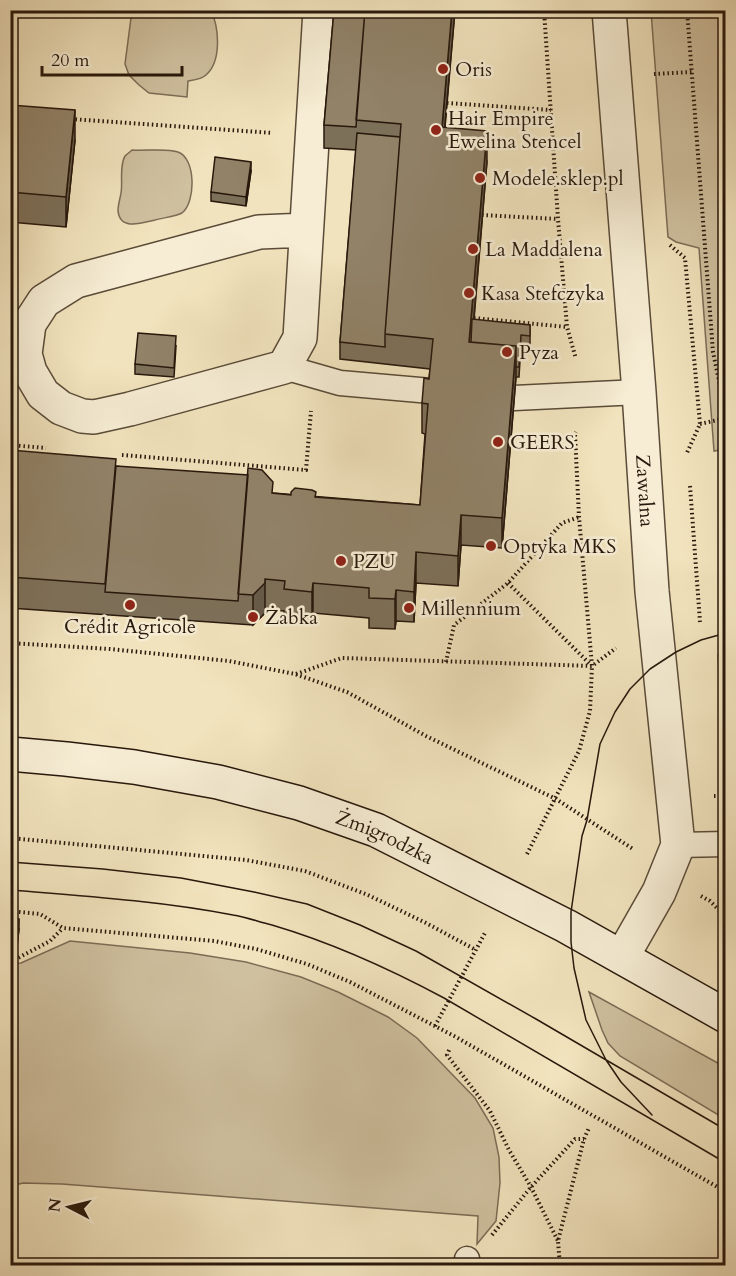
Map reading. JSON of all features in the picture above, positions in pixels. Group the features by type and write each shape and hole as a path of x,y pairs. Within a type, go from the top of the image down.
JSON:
{"street":[{"path":"306,230 259,232 76,281 44,301 28,324 25,354 30,372 44,394 61,408 82,416 94,417 299,372 320,10"},
{"name":"Zawalna","path":"609,10 652,591 678,845 658,892 622,957"},
{"name":"Żmigrodzka","path":"10,754 134,767 218,782 299,803 376,830 525,904 726,1016"}],"lane":[{"path":"299,372 340,383 431,391"},
{"path":"514,398 639,392"},
{"path":"678,845 726,844"}],"path":[{"path":"527,854 579,751 590,711 592,666 574,434 588,422 586,395 567,327 544,10"},
{"path":"687,10 713,352 726,416 700,424"},
{"path":"648,74 692,72"},
{"path":"447,103 551,110"},
{"path":"66,118 312,136"},
{"path":"482,214 558,219"},
{"path":"663,240 686,258 700,424 686,455"},
{"path":"474,318 567,327"},
{"path":"117,454 306,471 299,372"},
{"path":"10,445 46,448"},
{"path":"690,494 700,631"},
{"path":"446,662 454,625 508,583 562,523 579,517"},
{"path":"508,583 592,666"},
{"path":"10,643 110,649 229,661 295,674 347,692 426,736 556,799 631,848"},
{"path":"295,674 342,658 592,666"},
{"path":"710,796 726,796"},
{"path":"10,838 246,860 305,871 368,895 476,950"},
{"path":"710,901 726,916"},
{"path":"10,911 40,914 63,928 214,941 306,964 350,982 435,1026 516,1070 726,1192"},
{"path":"10,958 16,959 50,941 63,928"},
{"path":"435,1026 488,928"},
{"path":"449,1050 447,1055 490,1111 558,1241"},
{"path":"560,1266 558,1241 584,1139 589,1128"},
{"path":"467,1262 575,1138 584,1139"}],"shaded area":[{"path":"144,11 211,11 218,44 215,61 204,76 188,81 187,97 149,93 129,75 125,64 131,18"},
{"path":"651,11 725,11 725,449 714,451 699,248 676,242 668,237"},
{"path":"132,150 168,150 184,156 191,171 192,190 187,207 182,213 138,224 123,221 118,211 122,189 122,164 125,156"},
{"path":"726,653 725,760 718,655"},
{"path":"70,941 190,953 246,962 301,977 338,992 388,1017 417,1038 475,1098 493,1128 499,1157 500,1183 496,1221 477,1244 478,1216 62,1184 23,1183 11,1186 11,964 21,963"},
{"path":"589,992 725,1067 725,1119 620,1056 608,1043"}],"building":[{"path":"334,10 365,10 356,127 324,125"},
{"path":"365,10 452,10 442,127 487,131 469,342 516,346 502,518 461,515 458,556 416,552 414,592 396,590 395,599 369,598 369,588 313,583 312,592 284,589 285,581 265,579 265,583 253,595 238,594 248,468 262,470 273,482 272,493 291,495 295,488 312,490 316,492 315,497 420,505 428,404 422,403 424,378 429,379 433,339 385,334 401,124 356,120"},
{"path":"10,105 75,110 66,197 10,192"},
{"path":"357,133 400,137 385,347 340,342"},
{"path":"215,157 251,162 246,197 211,192"},
{"path":"472,319 530,325 530,336 521,335 519,367 516,367 516,346 471,342"},
{"path":"138,333 176,336 174,368 135,364"},
{"path":"10,450 116,459 105,584 10,577"},
{"path":"116,466 248,475 238,601 105,592"},
{"path":"10,917 19,919 17,936 10,936"}],"tram line":[{"path":"652,1115 621,1082 606,1060 586,1020 574,968 571,942 571,912 582,836 587,820 600,744 615,712 630,689 650,669 676,652 701,640 726,633"},
{"path":"10,862 181,878 307,904 416,951 726,1130"},
{"path":"10,890 205,910 248,918 338,948 381,966 444,998 726,1163"}],"place":[{"name":"Oris","path":"443,69"},
{"name":"Hair Empire Ewelina Stencel","path":"436,130"},
{"name":"Modele.sklep.pl","path":"480,178"},
{"name":"La Maddalena","path":"473,249"},
{"name":"Kasa Stefczyka","path":"469,293"},
{"name":"Pyza","path":"507,352"},
{"name":"GEERS","path":"498,442"},
{"name":"Optyka MKS","path":"491,546"},
{"name":"PZU","path":"341,561"},
{"name":"Crédit Agricole","path":"130,605"},
{"name":"Millennium","path":"409,608"},
{"name":"Żabka","path":"253,617"}]}
